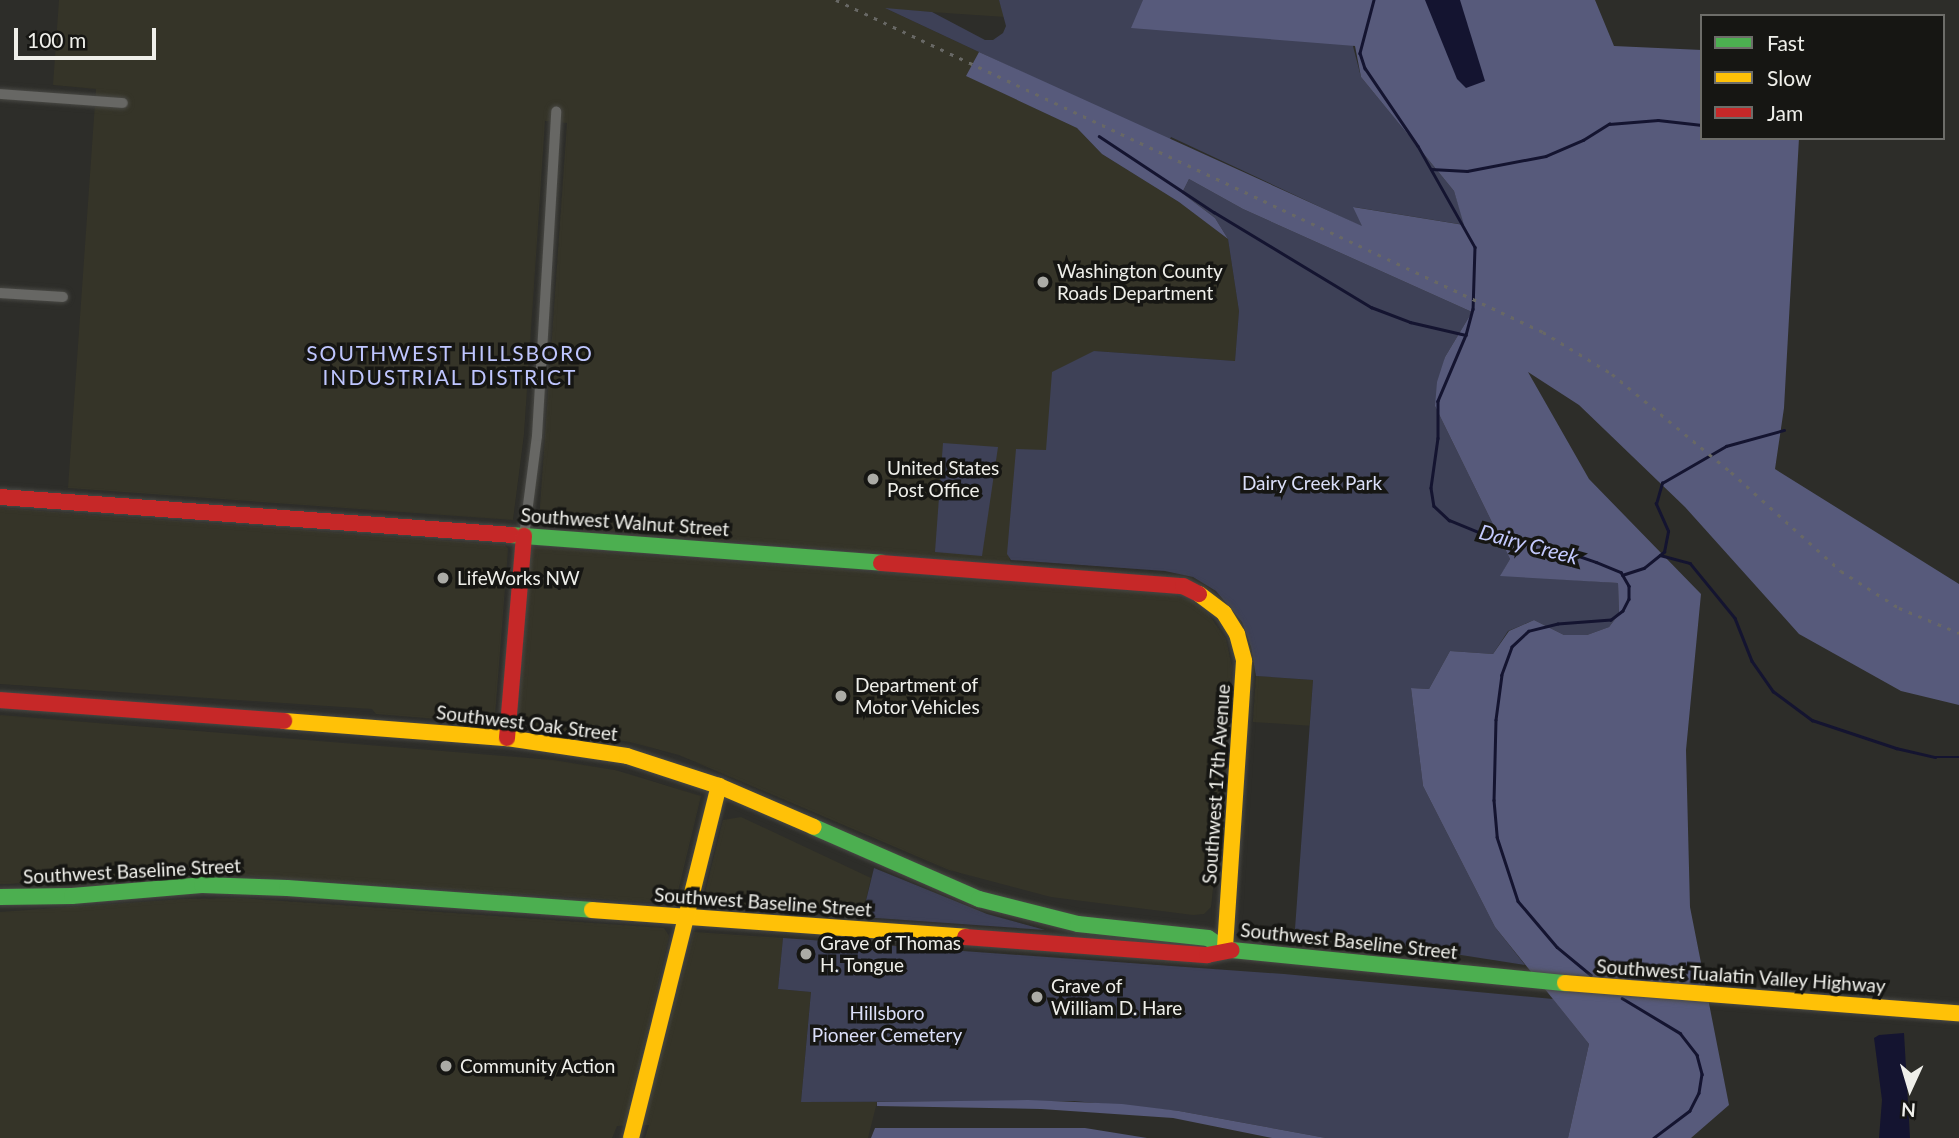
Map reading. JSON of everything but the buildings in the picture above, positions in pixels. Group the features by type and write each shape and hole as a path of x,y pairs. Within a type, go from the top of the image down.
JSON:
{"main road":[{"name":"Southwest Walnut Street","path":"0,497 1162,582 1199,593 1215,604 1232,624"},
{"path":"507,738 524,536"},
{"name":"Southwest 17th Avenue","path":"1225,949 1245,670 1242,646 1232,624"},
{"name":"Southwest Oak Street","path":"0,700 507,738 627,756 719,786 979,899 1078,924 1208,939 1225,949"},
{"path":"631,1138 719,786"},
{"name":"Southwest Baseline Street","path":"0,897 225,885 1207,955 1225,949 1521,980"},
{"name":"Southwest Tualatin Valley Highway","path":"1521,980 1959,1013"}],"street":[{"path":"0,94 123,103"},
{"path":"524,536 537,436 556,111"},
{"path":"0,293 63,297"}],"shaded area":[{"path":"59,0 999,0 1005,17 887,9 979,52 967,76 1077,128 1102,154 1179,202 1228,239 1239,311 1235,361 1094,351 1047,451 1009,557 1011,563 545,526 539,521 567,123 545,121 524,434 513,520 68,488 96,89 53,85"},
{"path":"1143,0 1595,0 1614,46 1700,50 1700,140 1799,140 1784,408 1775,469 1959,584 1959,705 1901,691 1799,634 1685,507 1579,405 1528,372 1589,479 1701,594 1686,750 1690,907 1729,1105 1691,1138 1568,1138 1589,1044 1495,927 1423,786 1411,688 1429,689 1450,651 1493,654 1509,631 1534,620 1564,635 1587,635 1609,627 1619,614 1618,583 1500,576 1510,559 1435,406 1437,382 1445,357 1472,312 1243,209 1189,179 1182,193 1215,218 1228,239 1179,202 1102,154 1077,128 966,76 979,52 1362,226 1353,207 1464,225 1454,191 1361,77 1355,46 1131,28"},
{"path":"1425,0 1460,0 1485,81 1466,88 1457,79"},
{"path":"0,508 505,545 508,549 493,721 486,723 376,714 372,709 0,684"},
{"path":"533,547 1168,594 1192,601 1209,615 1226,639 1232,667 1223,798 1211,907 1204,914 1193,915 1051,897 949,870 679,755 630,742 529,726 519,715 530,550"},
{"path":"1256,676 1313,680 1310,726 1253,722"},
{"path":"0,715 553,760 615,770 701,796 675,904 236,875 181,874 94,882 0,884"},
{"path":"741,817 871,878 862,917 702,905 723,820"},
{"path":"241,898 664,928 669,936 629,1106 647,1105 694,932 783,938 778,989 811,992 801,1102 877,1102 868,1138 645,1138 649,1125 617,1126 612,1138 0,1138 0,912 183,899"},
{"path":"1904,1033 1910,1138 1879,1138 1882,1100 1874,1038 1879,1035"},
{"path":"1028,1100 1122,1104 1179,1111 1326,1138 1272,1138 1173,1118 1041,1109 877,1106 877,1102"},
{"path":"875,1128 1085,1128 1147,1138 871,1138"}],"green space":[{"path":"999,0 1341,0 1361,77 1454,191 1465,225 1354,207 1363,227 1171,137 1169,141 885,8 932,12 985,40 993,40 1003,33 1006,26"},
{"name":"Dairy Creek Park","path":"1189,179 1243,209 1472,312 1445,357 1435,406 1510,559 1501,575 1618,583 1619,614 1609,627 1587,635 1564,635 1534,620 1508,631 1493,654 1450,651 1429,689 1411,688 1423,786 1495,927 1525,965 1295,929 1313,680 1256,676 1251,647 1242,622 1216,591 1193,577 1165,571 1011,560 1007,554 1016,449 1046,450 1052,372 1094,351 1235,361 1239,311 1228,239 1215,218 1182,193"},
{"path":"943,443 998,447 982,556 935,552"},
{"path":"874,868 987,914 1045,930 862,917"},
{"name":"Hillsboro Pioneer Cemetery","path":"783,938 1284,974 1553,999 1589,1044 1568,1138 1326,1138 1179,1111 1074,1101 801,1102 811,992 778,989"}],"waterway":[{"name":"Dairy Creek","path":"1374,0 1360,53 1365,68 1418,146 1475,247 1473,309 1466,335 1438,401 1438,438 1431,488 1434,506 1449,520 1482,533 1547,545 1621,572 1629,586 1629,599 1623,611 1611,620 1558,624 1529,631 1512,647 1502,675 1496,720 1494,800 1497,837 1518,901 1557,947 1591,975"},
{"path":"1431,169 1467,171 1546,156 1583,140 1609,124 1658,120 1700,125"},
{"path":"1099,136 1214,212 1371,307 1410,322 1466,335"},
{"path":"1622,575 1644,568 1664,552 1668,531 1656,504 1662,483 1726,446 1784,430"},
{"path":"1660,555 1690,563 1735,618 1752,661 1773,691 1812,720 1896,748 1935,757 1959,757"},
{"name":"Dairy Creek","path":"1622,998 1680,1033 1697,1055 1702,1074 1699,1093 1690,1111 1654,1138"}],"railway":[{"path":"836,0 1543,332 1612,374 1731,472 1841,571 1899,608 1959,633"}],"traffic: fast":[{"path":"512,535 881,563"},
{"path":"814,827 979,899 1078,924 1208,938 1225,949"},
{"path":"0,897 72,896 202,885 287,888 592,910"},
{"path":"1232,950 1565,983"}],"traffic: slow":[{"path":"1199,594 1224,613 1237,634 1244,661 1225,949"},
{"path":"284,721 507,738 627,756 719,786 814,827"},
{"path":"631,1138 719,786"},
{"path":"592,910 965,937"},
{"path":"1565,983 1959,1013"}],"traffic: jam":[{"path":"0,497 512,535"},
{"path":"507,738 524,536"},
{"path":"881,563 1183,586 1199,594"},
{"path":"0,700 284,721"},
{"path":"965,937 1207,955 1232,950"}],"place":[{"name":"Washington County Roads Department","path":"1043,282"},
{"name":"United States Post Office","path":"873,479"},
{"name":"LifeWorks NW","path":"443,578"},
{"name":"Department of Motor Vehicles","path":"841,696"},
{"name":"Grave of Thomas H. Tongue","path":"806,954"},
{"name":"Grave of William D. Hare","path":"1037,997"},
{"name":"Community Action","path":"446,1066"}],"district":[{"name":"SOUTHWEST HILLSBORO INDUSTRIAL DISTRICT","path":"450,365"}]}
